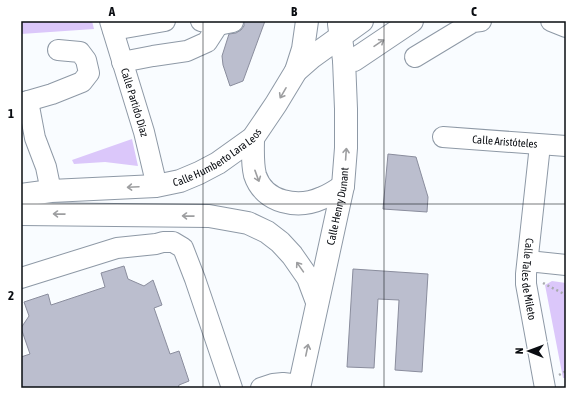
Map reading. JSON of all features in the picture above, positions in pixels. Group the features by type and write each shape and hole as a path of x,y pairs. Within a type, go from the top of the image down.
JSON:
{"main road":[{"path":"296,71 303,49 308,21"},
{"name":"Calle Humberto Lara Leos","path":"21,196 51,191 156,186 180,181 199,173 218,163 253,138 296,71 339,29 362,21"},
{"path":"344,60 354,60 412,21"},
{"name":"Calle Henry Dunant","path":"299,387 344,186 346,109 344,60 339,29"},
{"path":"253,138 253,160 255,174 261,187 272,197 289,203 304,203 322,199 344,186"},
{"path":"21,214 209,216 248,223 267,232 280,242 292,255 308,278 317,302"}],"street":[{"path":"111,26 143,25 165,21"},
{"path":"415,57 473,22 481,21"},
{"path":"551,21 566,27"},
{"path":"122,62 188,50 207,42 217,23"},
{"path":"143,25 153,56"},
{"name":"Calle Partido Díaz","path":"111,26 144,132 156,186"},
{"path":"51,191 46,167 28,140 25,102 52,94 82,82 89,73 86,60 80,52 58,50"},
{"name":"Calle Aristóteles","path":"443,136 566,146"},
{"name":"Calle Tales de Mileto","path":"540,144 526,284 545,388"},
{"path":"21,278 117,248 163,242 173,242 179,245 183,248 195,279 232,388"},
{"path":"527,267 566,265"},
{"path":"261,388 273,384 283,383 299,387"}],"path":[{"path":"527,267 566,295"}],"shaded area":[{"path":"21,21 92,21 94,29 21,34"},
{"path":"132,139 138,166 105,162 74,164 72,160"},
{"path":"552,281 566,283 566,378 563,378 545,285"}],"building":[{"path":"244,21 265,21 243,81 230,86 223,65 222,56 229,34 236,33 241,30 244,26"},
{"path":"388,154 416,157 428,197 427,212 383,209"},
{"path":"124,266 128,279 144,286 153,280 162,305 154,308 170,354 179,351 189,381 179,385 178,388 21,388 21,357 30,354 21,328 29,316 24,302 48,294 51,305 105,287 101,273"},
{"path":"353,269 428,274 422,372 395,370 399,300 378,299 374,368 347,367"}]}
